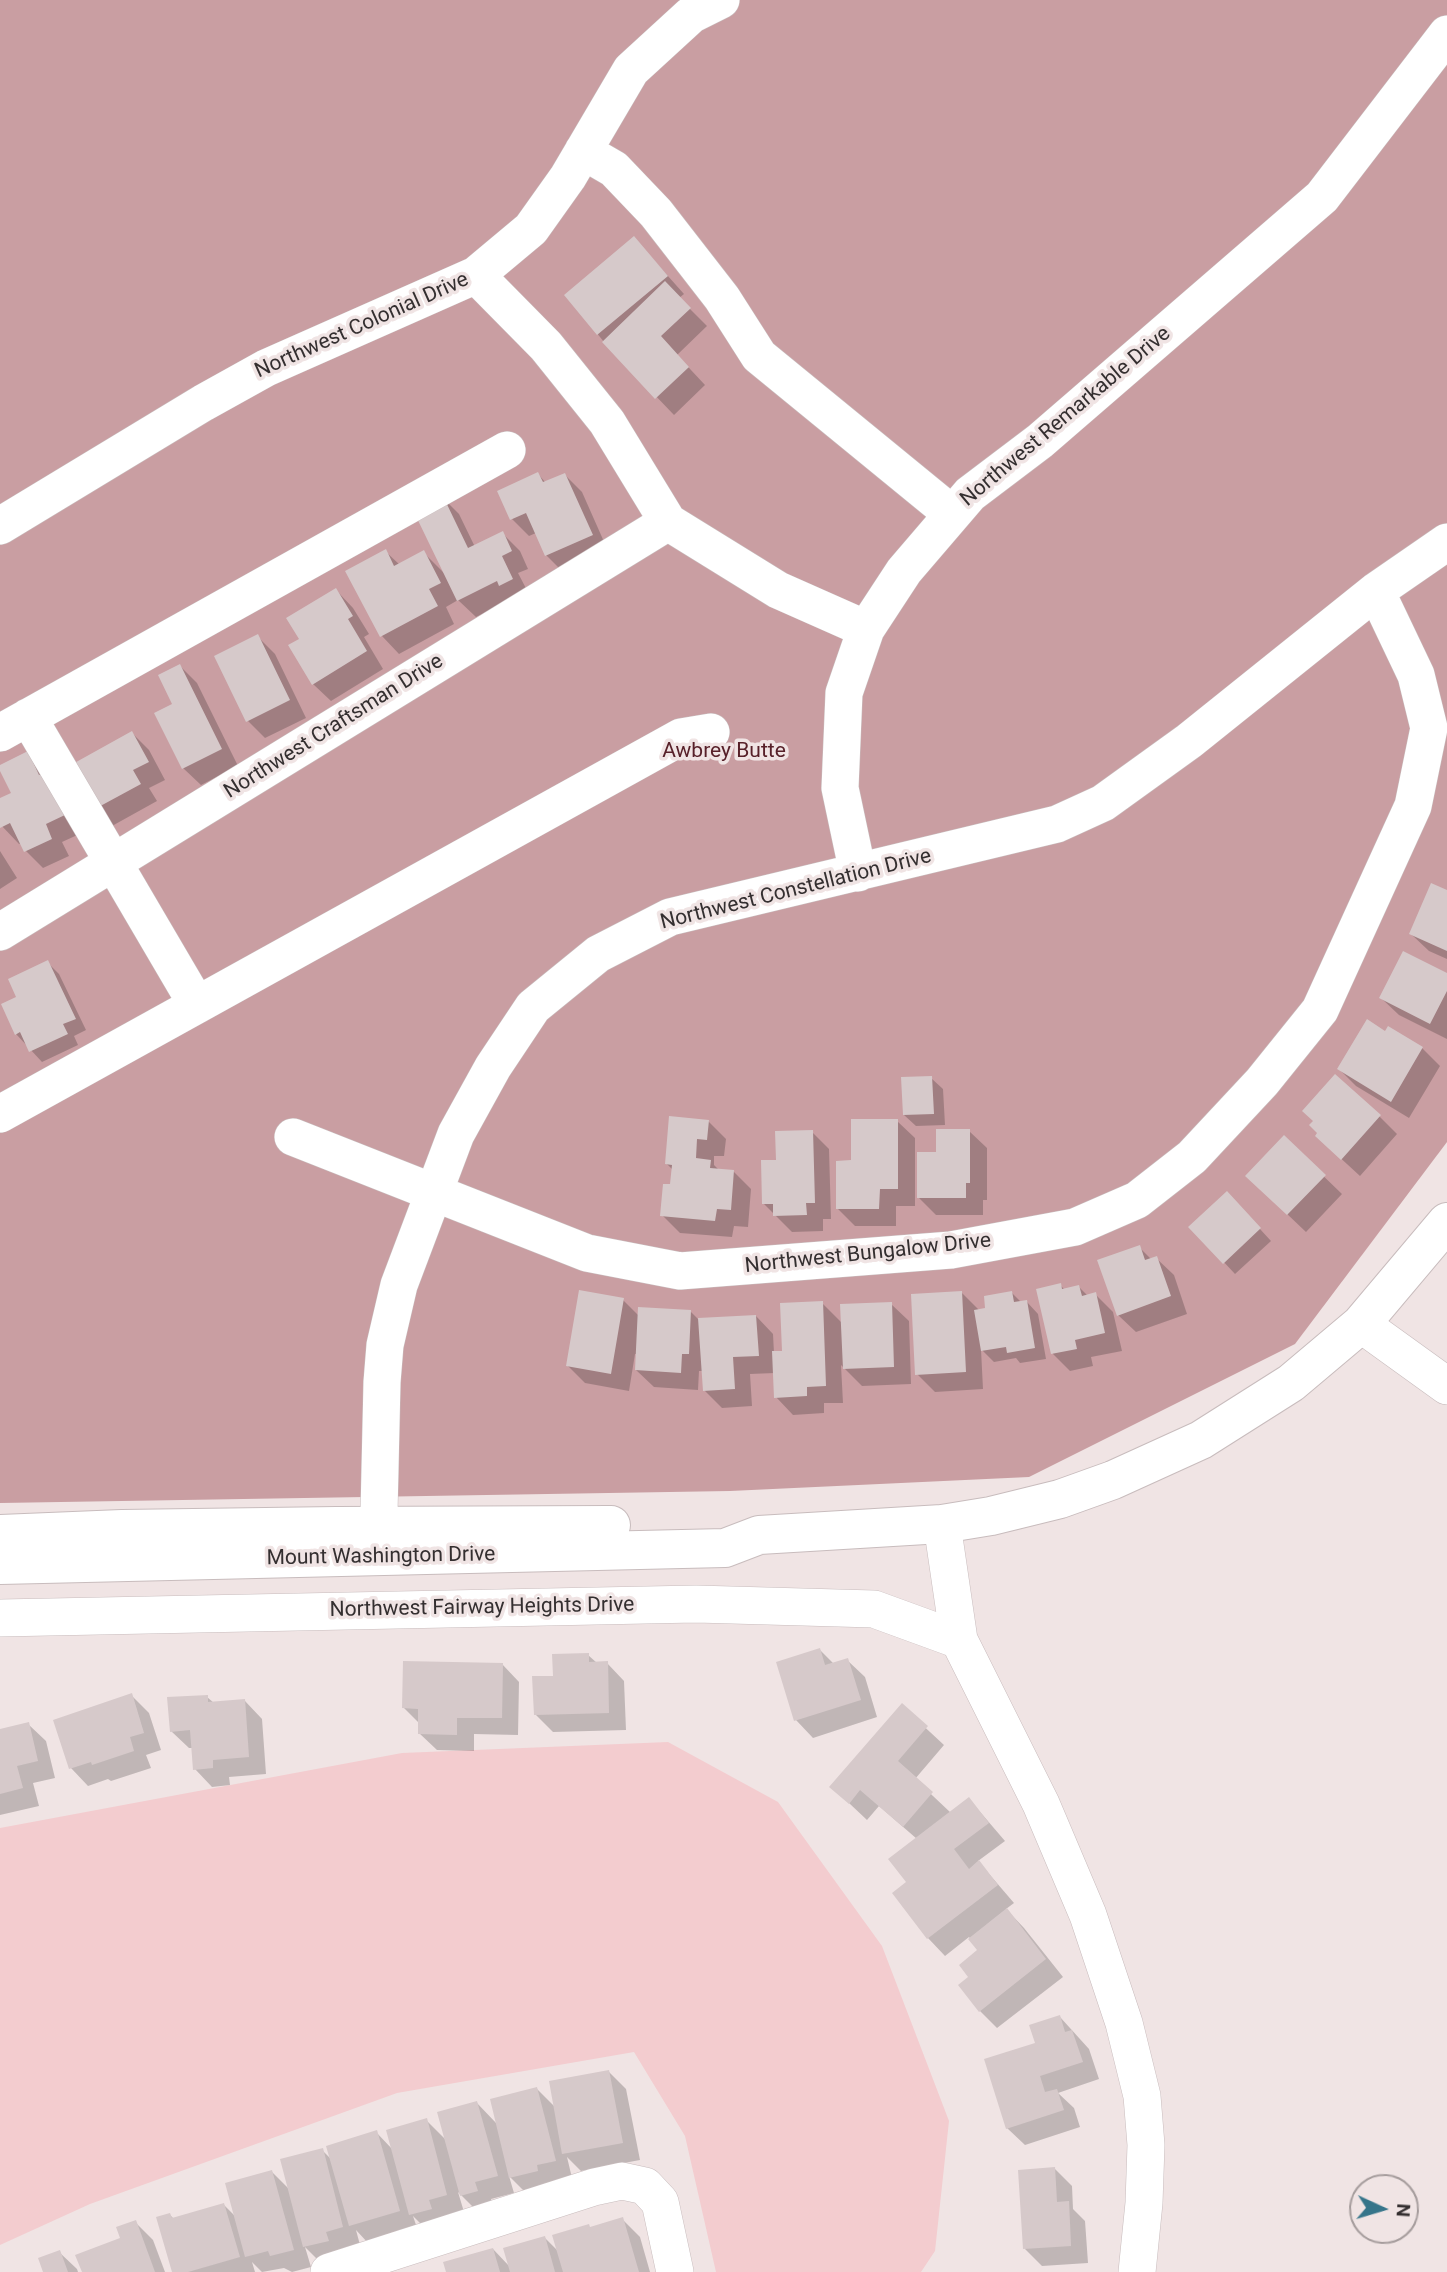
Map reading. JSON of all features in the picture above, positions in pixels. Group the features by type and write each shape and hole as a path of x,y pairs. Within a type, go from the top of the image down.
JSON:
{"main road":[{"name":"Mount Washington Drive","path":"0,1534 122,1529 379,1541 725,1548 759,1535 942,1524 991,1516 1060,1499 1113,1480 1200,1440 1291,1383 1361,1324 1447,1222"},
{"name":"Mount Washington Drive","path":"0,1565 379,1541"}],"street":[{"name":"Northwest Colonial Drive","path":"0,526 266,368 476,275 531,229 583,151 631,70 691,15 721,0"},
{"name":"Northwest Remarkable Drive","path":"858,873 840,788 844,693 866,629 904,571 970,494 1040,441 1322,197 1447,34"},
{"path":"583,151 614,169 656,213 722,298 759,356 952,514"},
{"path":"476,275 546,346 607,422 668,522 778,590 866,629"},
{"path":"197,1005 114,862 14,725 507,450"},
{"name":"Northwest Craftsman Drive","path":"0,932 668,522"},
{"name":"Northwest Constellation Drive","path":"379,1541 384,1345 399,1284 456,1134 493,1068 533,1007 598,954 670,917 1057,824 1103,803 1189,741 1377,591 1447,542"},
{"name":"Northwest Bungalow Drive","path":"293,1137 587,1253 680,1271 951,1251 1075,1227 1137,1200 1192,1157 1262,1082 1320,1010 1413,806 1429,728 1416,675 1377,591"},
{"path":"0,1114 681,737 711,732"},
{"path":"1361,1324 1447,1386"},
{"path":"942,1524 959,1640 1046,1816 1088,1915 1124,2023 1142,2096 1146,2145 1144,2203 1137,2272"},
{"name":"Northwest Fairway Heights Drive","path":"0,1618 696,1604 874,1609 959,1640"},
{"path":"329,2272 594,2187 622,2181 645,2186 660,2202 675,2272"}],"shaded area":[{"path":"668,1742 778,1802 882,1946 949,2121 935,2251 921,2272 716,2272 685,2136 634,2052 397,2093 90,2204 0,2245 0,1828 402,1753"}],"green space":[{"name":"Awbrey Butte","path":"0,0 1447,0 1447,1142 1295,1344 1029,1477 730,1491 0,1503"}],"building":[{"path":"634,236 668,276 597,335 564,295"},
{"path":"665,281 691,308 661,336 689,367 655,399 602,342"},
{"path":"538,472 543,482 565,473 593,535 545,556 526,513 510,520 497,491"},
{"path":"442,494 468,548 503,531 512,551 502,556 513,579 499,586 497,581 457,601 412,508"},
{"path":"386,549 394,566 424,550 441,583 429,589 438,606 380,637 345,571"},
{"path":"336,588 353,616 348,619 367,651 312,685 288,645 299,639 286,618"},
{"path":"258,634 290,700 246,722 214,656"},
{"path":"180,664 222,749 182,769 154,713 172,704 158,675"},
{"path":"132,731 149,762 133,770 141,784 93,810 69,766"},
{"path":"28,751 39,775 47,772 67,814 46,824 52,839 24,852 10,823 0,828 0,798 11,793 0,771 0,765"},
{"path":"1431,883 1447,890 1447,951 1409,934"},
{"path":"1403,951 1447,973 1447,991 1430,1024 1379,998"},
{"path":"48,960 76,1019 63,1024 68,1034 29,1052 20,1032 15,1035 1,1004 16,997 8,979"},
{"path":"1367,1019 1385,1031 1388,1026 1423,1047 1391,1102 1337,1069"},
{"path":"1335,1074 1381,1115 1341,1160 1315,1136 1317,1133 1309,1125 1313,1121 1302,1111"},
{"path":"932,1076 934,1114 903,1115 901,1077"},
{"path":"669,1116 709,1120 707,1140 697,1139 696,1158 711,1160 710,1168 734,1170 731,1210 717,1209 715,1221 660,1216 663,1184 670,1184 672,1165 665,1164"},
{"path":"851,1119 898,1119 898,1189 880,1189 879,1209 836,1209 836,1161 851,1160"},
{"path":"936,1129 970,1129 970,1183 966,1183 966,1198 917,1198 917,1152 936,1152"},
{"path":"813,1130 815,1203 806,1203 807,1215 773,1216 773,1204 762,1204 761,1160 776,1160 775,1131"},
{"path":"1284,1135 1326,1175 1287,1215 1245,1176"},
{"path":"1227,1191 1261,1228 1223,1264 1188,1227"},
{"path":"1140,1245 1145,1260 1157,1256 1171,1296 1117,1316 1097,1260"},
{"path":"1061,1283 1062,1289 1079,1285 1082,1296 1096,1292 1105,1333 1075,1340 1077,1349 1051,1354 1036,1289"},
{"path":"579,1290 624,1298 611,1374 566,1366"},
{"path":"962,1291 966,1372 915,1375 911,1294"},
{"path":"1012,1291 1014,1302 1027,1300 1035,1348 1007,1353 1006,1347 981,1351 974,1310 985,1308 984,1296"},
{"path":"823,1301 826,1386 807,1387 807,1396 774,1398 772,1351 782,1351 780,1303"},
{"path":"892,1302 894,1367 843,1369 840,1304"},
{"path":"638,1307 691,1310 689,1354 682,1354 681,1373 635,1370"},
{"path":"756,1315 759,1356 733,1357 735,1389 703,1391 698,1318"},
{"path":"820,1648 825,1665 848,1658 861,1700 794,1721 776,1662"},
{"path":"589,1653 589,1662 608,1661 609,1713 534,1715 532,1676 553,1676 552,1654"},
{"path":"403,1661 503,1663 502,1718 457,1718 457,1735 418,1734 418,1709 402,1708"},
{"path":"132,1693 144,1733 130,1737 134,1751 92,1765 91,1762 69,1769 53,1720"},
{"path":"208,1695 208,1702 245,1699 249,1757 213,1760 213,1768 193,1770 190,1730 170,1732 167,1697"},
{"path":"902,1703 928,1726 898,1761 933,1792 903,1827 860,1790 849,1804 829,1787"},
{"path":"29,1722 38,1761 17,1766 23,1788 0,1794 0,1729"},
{"path":"969,1797 989,1823 954,1849 969,1869 979,1860 998,1885 927,1939 892,1893 906,1882 888,1859"},
{"path":"1007,1908 1046,1959 979,2012 958,1985 968,1977 959,1965 977,1950 968,1939"},
{"path":"1060,2015 1065,2032 1072,2030 1083,2062 1040,2076 1045,2092 1057,2089 1064,2110 1006,2129 984,2059 1035,2043 1029,2025"},
{"path":"609,2070 623,2143 562,2154 549,2081"},
{"path":"537,2087 556,2161 537,2165 538,2171 509,2178 490,2099"},
{"path":"477,2101 498,2176 475,2182 478,2191 460,2196 437,2112"},
{"path":"427,2118 447,2195 429,2200 432,2209 409,2215 386,2130"},
{"path":"377,2130 400,2211 349,2226 326,2146"},
{"path":"323,2148 343,2227 326,2232 329,2241 303,2247 280,2159"},
{"path":"1055,2167 1057,2202 1069,2201 1071,2246 1023,2249 1018,2170"},
{"path":"272,2170 294,2250 270,2256 268,2251 245,2257 225,2183"},
{"path":"224,2203 240,2257 188,2272 172,2272 156,2217 170,2213 172,2218"},
{"path":"623,2217 639,2272 563,2272 552,2235"},
{"path":"136,2220 155,2272 82,2272 75,2255 120,2238 116,2227"},
{"path":"545,2236 555,2272 510,2272 503,2248"},
{"path":"493,2248 500,2272 446,2272 443,2262"},
{"path":"60,2250 68,2272 43,2272 38,2258"}]}
